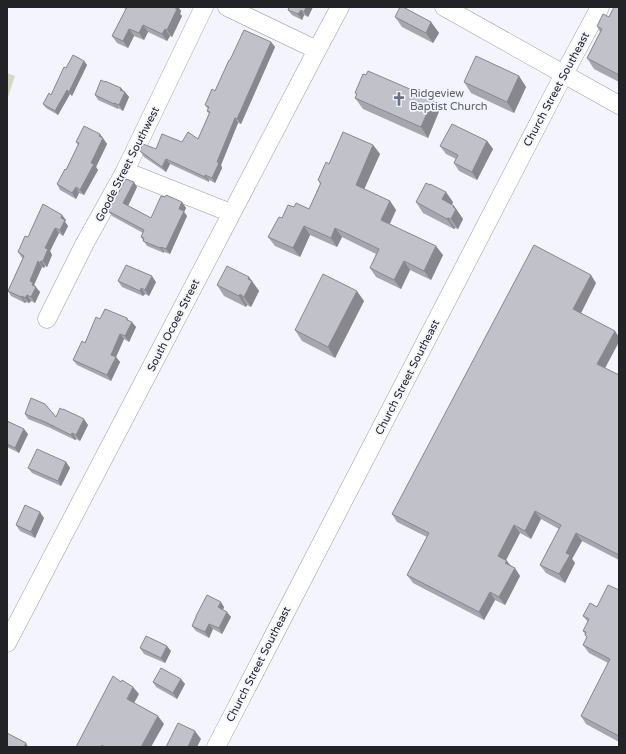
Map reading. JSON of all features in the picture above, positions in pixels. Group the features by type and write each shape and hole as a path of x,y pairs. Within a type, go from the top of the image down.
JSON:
{"street":[{"name":"Goode Street Southwest","path":"47,319 85,243 126,170 204,7"},
{"path":"227,7 316,50"},
{"name":"South Ocoee Street","path":"7,643 316,50 340,7"},
{"path":"444,7 619,105"},
{"name":"Church Street Southeast","path":"216,747 600,7"},
{"path":"126,170 231,213"}],"green space":[{"path":"7,73 15,76 7,100"}],"building":[{"path":"127,7 175,7 177,9 167,30 165,29 162,34 143,25 139,33 129,29 123,41 112,36"},
{"path":"289,7 306,7 304,12 301,10 298,14 288,10"},
{"path":"400,7 403,7 431,22 426,33 395,17"},
{"path":"614,7 619,7 619,75 587,58 602,29 597,26 603,14 609,17"},
{"path":"244,30 271,42 237,119 235,118 212,178 205,175 205,177 166,159 162,167 140,151 143,144 156,149 162,134 182,142 188,132 198,139 210,112 207,111 209,107 205,105 212,89 215,91"},
{"path":"73,55 84,61 69,92 67,90 55,111 43,104 49,93 51,95 64,67 66,68"},
{"path":"476,56 519,76 507,102 464,82"},
{"path":"368,71 433,99 421,127 355,98 357,94 355,93 363,74 366,75"},
{"path":"101,80 121,88 120,90 125,92 119,105 95,95"},
{"path":"452,124 487,141 472,172 454,163 458,155 440,146"},
{"path":"84,126 100,134 99,136 103,138 91,163 94,164 80,190 76,187 72,193 57,184 65,169 66,170 79,143 76,142"},
{"path":"343,132 373,145 356,185 390,201 381,220 436,246 424,271 404,261 394,280 370,268 379,249 335,228 331,238 304,226 293,248 268,237 279,217 282,218 288,205 294,207 296,203 309,209 321,183 318,180 326,162 329,164"},
{"path":"126,179 134,182 123,203 151,218 161,196 165,197 166,195 182,202 179,209 184,211 166,249 143,241 144,238 141,237 144,230 108,211"},
{"path":"426,183 446,192 442,199 454,206 453,207 456,209 451,219 447,219 416,202"},
{"path":"43,204 62,215 61,218 65,220 60,230 55,228 45,248 48,249 43,261 40,263 38,261 30,281 33,283 32,285 36,287 31,297 27,295 25,298 8,291 24,256 18,252 25,236 28,237"},
{"path":"534,245 591,275 573,309 615,331 597,364 619,375 619,555 576,533 566,553 570,555 559,574 540,565 561,525 535,511 525,531 514,525 498,556 507,561 505,563 515,568 499,597 490,592 479,612 407,575 429,533 392,514"},
{"path":"126,265 152,276 145,290 141,288 140,291 118,281"},
{"path":"227,266 249,277 248,279 252,281 244,297 217,285"},
{"path":"323,274 357,291 328,347 295,330"},
{"path":"105,309 127,318 127,320 132,322 125,336 120,334 111,355 116,357 107,375 73,360 82,341 85,343 96,317 100,319"},
{"path":"31,398 45,404 56,417 60,408 84,419 76,435 72,433 71,435 25,414"},
{"path":"7,421 24,429 15,448 7,444"},
{"path":"37,449 66,462 58,481 28,468"},
{"path":"25,505 40,512 31,532 16,525"},
{"path":"608,585 619,590 619,736 581,716 610,659 583,645 587,637 585,635 586,632 583,631 589,619 583,616 590,603 597,607"},
{"path":"207,595 221,602 218,607 227,612 219,628 209,624 205,632 192,626"},
{"path":"146,636 167,646 161,658 140,648"},
{"path":"161,668 181,679 173,693 153,682"},
{"path":"113,676 121,682 122,680 133,687 127,699 158,716 141,747 105,747 102,745 101,747 76,747"},
{"path":"178,723 195,731 188,747 166,747"},
{"path":"7,733 26,743 24,747 7,747"}],"place":[{"name":"Ridgeview Baptist Church","path":"399,99"}]}
